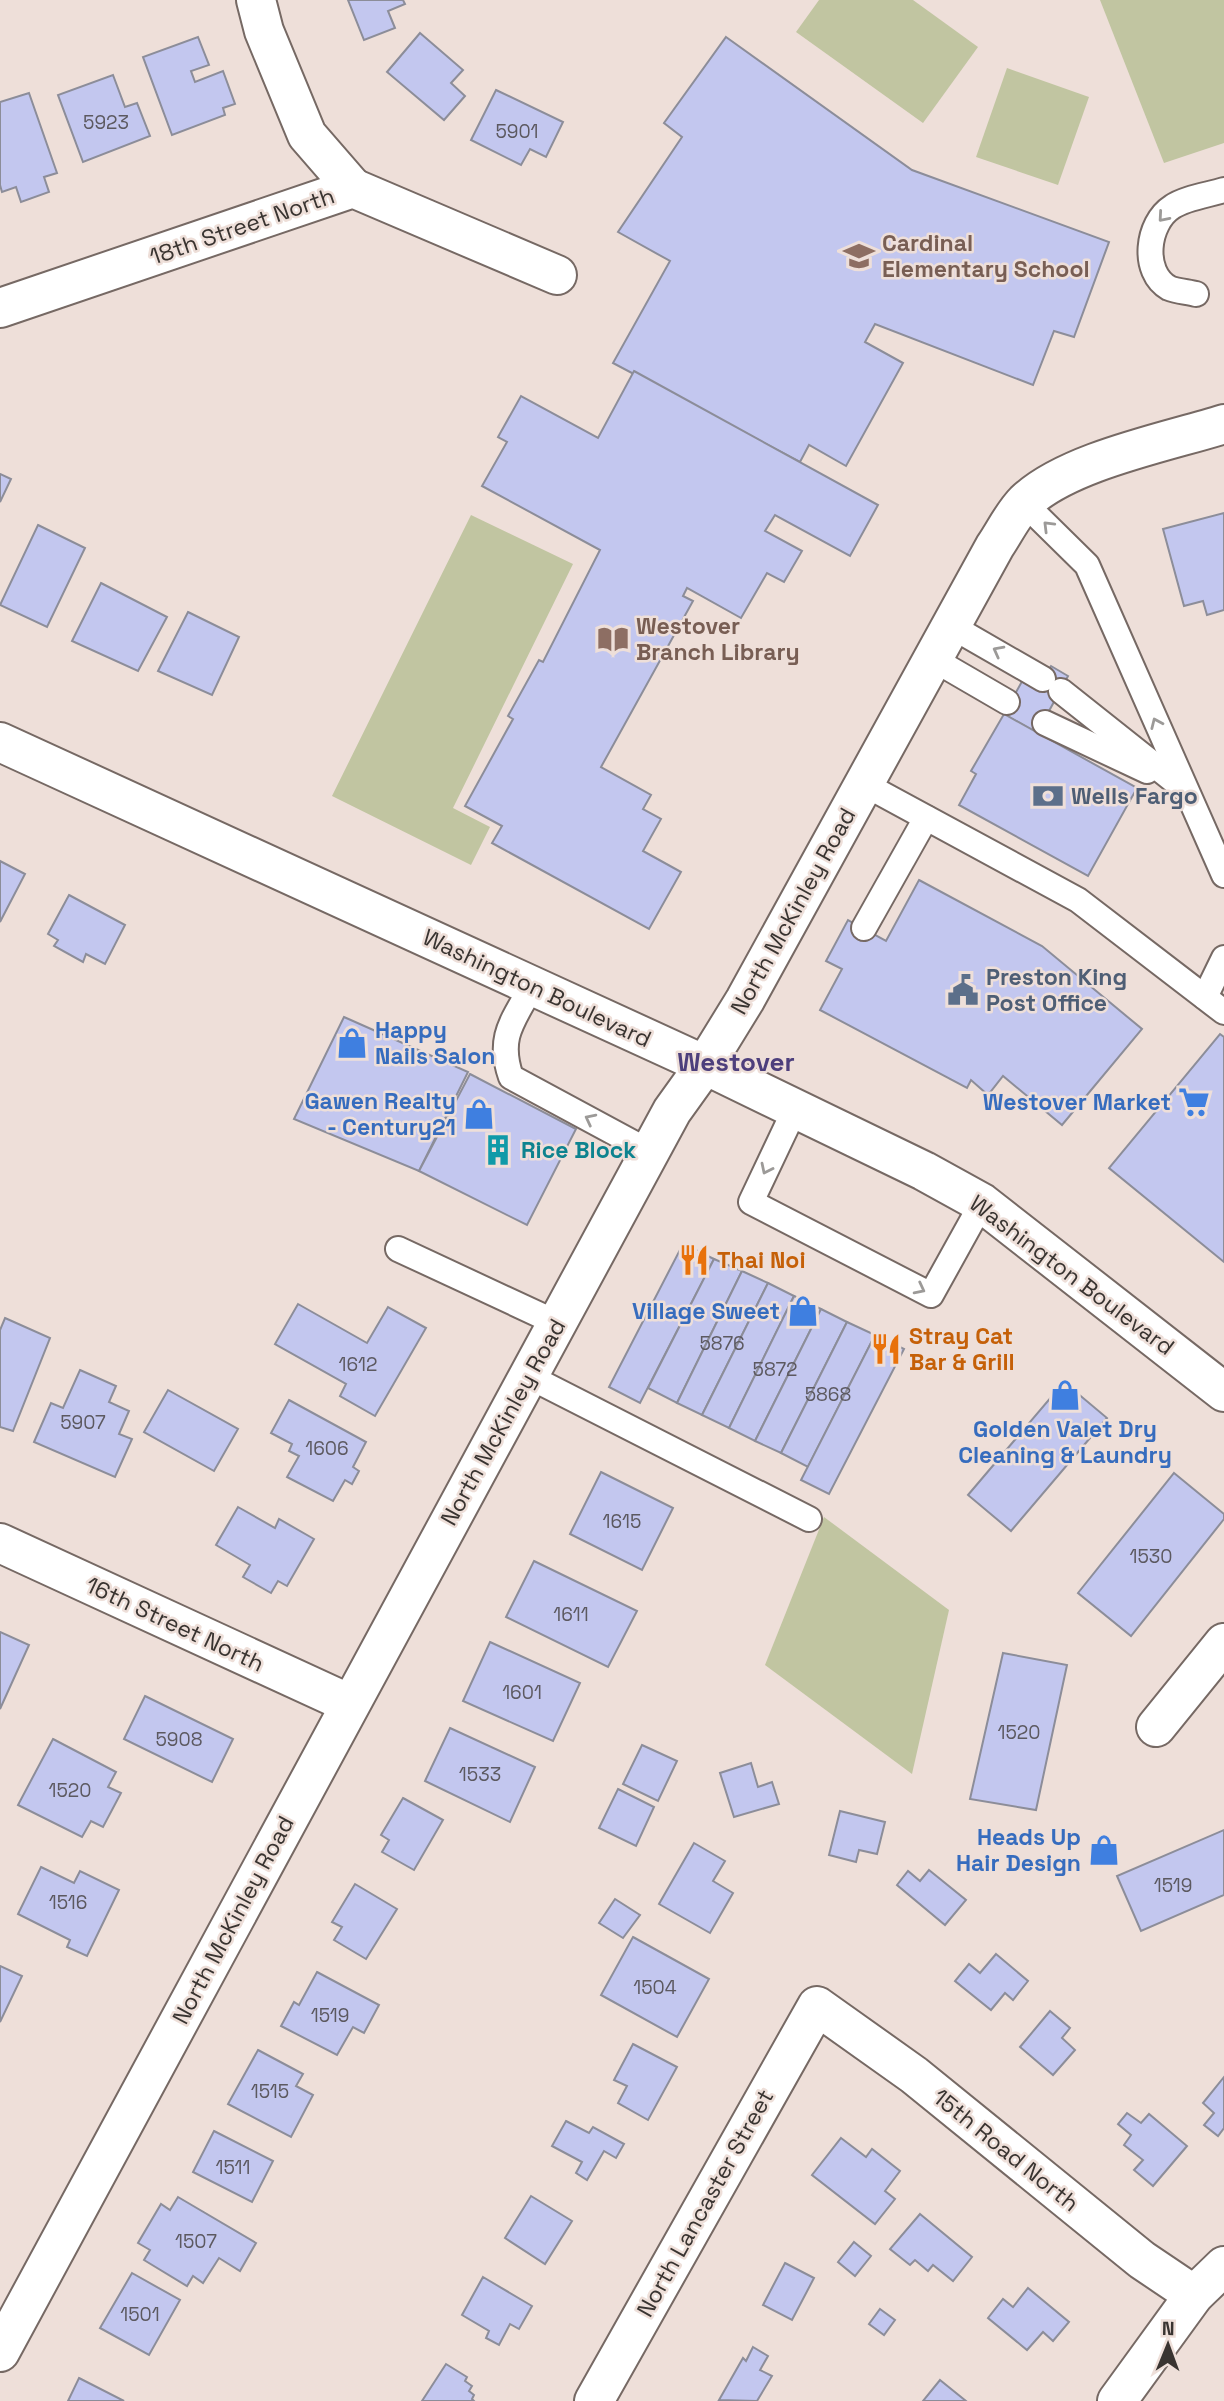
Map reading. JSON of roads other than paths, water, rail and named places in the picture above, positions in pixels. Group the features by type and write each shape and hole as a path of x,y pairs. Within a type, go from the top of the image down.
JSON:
{"street":[{"path":"256,0 264,31 307,135 353,188"},
{"name":"18th Street North","path":"0,308 353,188 556,275"},
{"path":"1024,503 1055,481 1130,452 1224,424"},
{"name":"North McKinley Road","path":"0,2352 672,1111 705,1065 745,1000 995,547 1024,503"},
{"name":"Washington Boulevard","path":"0,742 796,1107 982,1203 1224,1392"},
{"name":"16th Street North","path":"0,1543 350,1704"},
{"path":"1156,1727 1224,1643"},
{"name":"15th Road North","path":"817,2006 914,2075 1142,2260 1195,2295"},
{"name":"North Lancaster Street","path":"594,2401 817,2006"},
{"path":"1118,2401 1195,2295 1224,2266"}],"lane":[{"path":"1196,294 1168,287 1153,267 1151,246 1156,224 1172,207 1224,190"},
{"path":"1024,503 1087,565 1224,875"},
{"path":"951,626 1052,685 1185,789"},
{"path":"933,660 1007,702"},
{"path":"1045,723 1185,789"},
{"path":"864,784 1078,900 1214,1005 1224,958"},
{"path":"864,929 926,818"},
{"path":"532,986 509,1028 504,1056 511,1077 650,1152"},
{"path":"796,1107 751,1202 931,1295 982,1203"},
{"path":"398,1249 556,1323"},
{"path":"528,1376 809,1519"}],"place":[{"name":"Cardinal Elementary School","path":"859,256"},
{"name":"Westover Branch Library","path":"613,639"},
{"name":"Wells Fargo","path":"1048,796"},
{"name":"Preston King Post Office","path":"963,990"},
{"name":"Happy Nails Salon","path":"352,1043"},
{"name":"Westover Market","path":"1194,1102"},
{"name":"Gawen Realty - Century21","path":"479,1114"},
{"name":"Rice Block","path":"498,1150"},
{"name":"Thai Noi","path":"694,1260"},
{"name":"Village Sweet","path":"803,1311"},
{"name":"Stray Cat Bar & Grill","path":"886,1349"},
{"name":"Golden Valet Dry Cleaning & Laundry","path":"1065,1395"},
{"name":"Heads Up Hair Design","path":"1104,1850"}],"district":[{"name":"Westover","path":"736,1062"}]}
